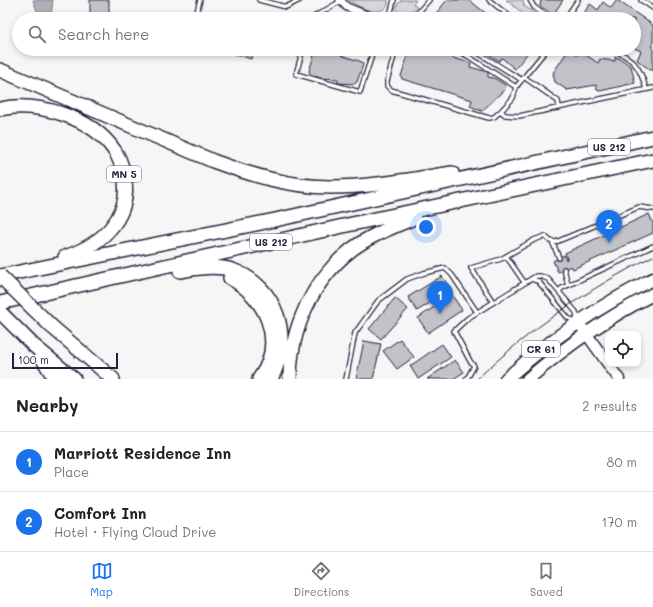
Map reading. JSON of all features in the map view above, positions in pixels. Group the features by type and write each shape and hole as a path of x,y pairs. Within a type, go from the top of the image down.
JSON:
{"highway":[{"path":"0,70 220,164 242,172 297,184 330,187 380,184 564,156"},
{"name":"MN 5","path":"0,110 12,107 29,107 49,110 88,126 103,137 114,149 122,164 126,182 125,200 120,215 110,230 95,243 78,252 27,270"},
{"name":"US 212","path":"0,276 275,220 653,137"},
{"name":"US 212","path":"0,303 344,226 653,160"},
{"path":"290,379 293,348 304,311 313,293 337,263 352,250 390,227 420,215 485,196"},
{"path":"56,291 196,268 218,267 244,275 263,290 269,298 278,319 281,332 279,357 277,368 272,379"},
{"path":"196,268 218,272 231,278 242,284 260,302 268,321 271,335 270,356 259,379"},
{"path":"0,276 51,326 113,379"},
{"path":"0,312 33,345 74,379"},
{"path":"33,345 55,379"},
{"path":"84,355 124,379"}],"main road":[{"name":"CR 61","path":"506,379 550,342 578,322 613,300 653,278"},
{"name":"CR 61","path":"528,379 605,321 653,294"}],"street":[{"path":"341,1 352,10 357,12"},
{"path":"578,322 605,360"},
{"path":"610,367 619,379"}],"lane":[{"path":"197,12 200,0"},
{"path":"259,0 286,7 300,0"},
{"path":"391,12 394,0"},
{"path":"419,12 429,0"},
{"path":"489,0 504,12"},
{"path":"530,0 534,7 541,12"},
{"path":"570,12 578,0"},
{"path":"641,0 653,8"},
{"path":"322,12 341,1"},
{"path":"301,56 296,74 360,92 370,56"},
{"path":"394,56 387,80 387,86 391,90 489,118 494,117 513,98 516,87 540,56"},
{"path":"468,56 516,87"},
{"path":"484,56 523,78 558,101 559,108"},
{"path":"626,56 636,65 642,75 646,90"},
{"path":"501,111 506,115 519,116 653,88"},
{"path":"493,302 470,268 501,259 534,240 545,236 550,241 556,242 639,207 653,209"},
{"path":"552,241 559,258"},
{"path":"559,291 568,285 653,246"},
{"path":"506,256 524,282"},
{"path":"346,379 355,333 378,301 407,279 445,268 452,275 477,312"},
{"path":"564,269 568,285"},
{"path":"466,379 474,366 454,331 468,318 524,282 536,276 545,277 548,279 576,312 578,322"},
{"path":"531,279 538,281 568,318 578,322"}],"shaded area":[{"path":"33,0 53,0 52,12 37,12"},
{"path":"349,0 388,0 388,5 384,9 374,11 358,6"},
{"path":"401,0 416,0 413,4 418,8 408,12 398,12 395,8"},
{"path":"506,0 523,0 524,6 533,12 521,12"}],"building":[{"path":"90,0 109,0 109,12 90,12"},
{"path":"447,0 469,0 484,12 437,12"},
{"path":"541,0 563,0 555,12 549,12 540,6"},
{"path":"617,0 634,12 585,12 590,4 598,10 603,2 611,8"},
{"path":"641,17 653,25 653,70 650,70 637,60 639,56 641,56"},
{"path":"241,56 252,56 251,59"},
{"path":"314,56 344,56 362,62 363,65 357,82 354,84 338,83 338,79 320,78 310,74 309,71"},
{"path":"408,56 454,56 453,58 471,63 470,67 488,72 488,77 494,78 505,85 506,88 482,111 470,106 472,100 402,79 401,76"},
{"path":"492,56 525,56 515,69 502,58 499,61"},
{"path":"564,56 588,56 598,63 600,59 615,61 615,57 631,66 635,83 600,91 597,90 596,85 567,90 555,82 553,73"},
{"path":"649,214 653,223 653,233 573,269 571,266 558,272 553,261 564,255 566,260 565,253"},
{"path":"442,276 451,290 417,311 408,297"},
{"path":"452,295 462,310 428,333 418,318"},
{"path":"395,298 408,309 381,339 369,329"},
{"path":"400,339 414,357 397,369 383,351"},
{"path":"364,341 381,344 373,379 356,379"},
{"path":"442,344 451,357 418,379 410,366"},
{"path":"455,360 464,372 453,379 427,379"}],"tram line":[{"path":"477,379 518,343 560,311 606,282 653,256"}],"place":[{"name":"Comfort Inn","path":"609,243"},
{"name":"Marriott Residence Inn","path":"440,314"}]}
